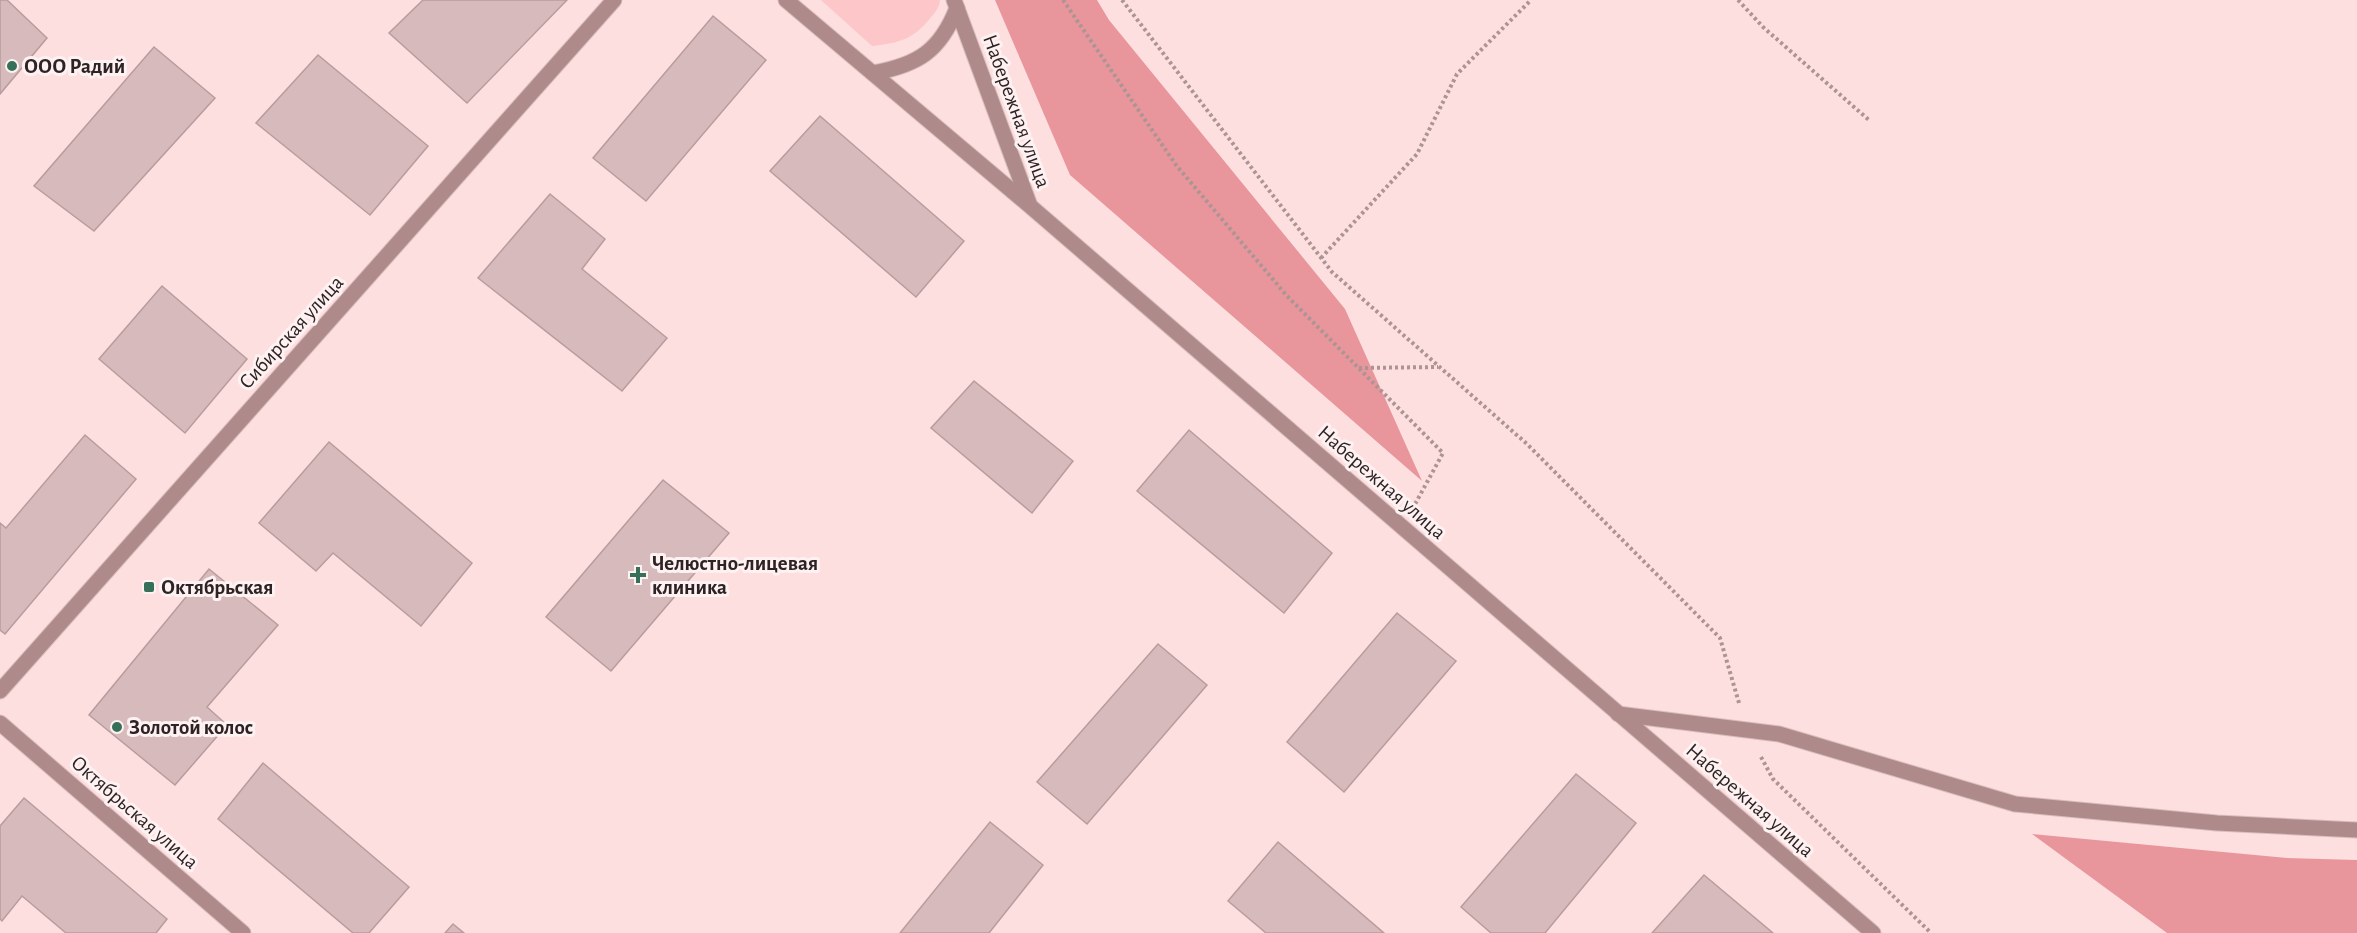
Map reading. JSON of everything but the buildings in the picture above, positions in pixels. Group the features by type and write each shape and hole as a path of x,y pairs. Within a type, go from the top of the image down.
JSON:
{"street":[{"name":"Сибирская улица","path":"0,691 614,0"},
{"path":"786,0 1030,206"},
{"path":"873,73 902,66 932,51 947,33 956,4"},
{"name":"Набережная улица","path":"956,4 1030,206 1873,933"},
{"path":"1618,714 1779,734 2015,804 2217,823 2357,830"},
{"name":"Октябрьская улица","path":"0,723 243,933"}],"path":[{"path":"1064,0 1176,165 1287,296 1443,453 1402,528"},
{"path":"1122,0 1332,272 1527,444 1720,638 1746,730 1773,779 1931,933"},
{"path":"1321,258 1418,154 1457,75 1531,0"},
{"path":"1738,0 1762,27 1870,121"},
{"path":"1358,368 1439,367"}],"shaded area":[{"path":"821,0 940,0 934,13 912,35 906,39 872,46"},
{"path":"995,0 1097,0 1109,20 1345,309 1422,481 1070,175"},
{"path":"2032,834 2287,858 2357,860 2357,933 2167,933"}],"place":[{"name":"ООО Радий","path":"12,66"},
{"name":"Челюстно-лицевая клиника","path":"638,575"},
{"name":"Октябрьская","path":"149,587"},
{"name":"Золотой колос","path":"117,727"}]}
